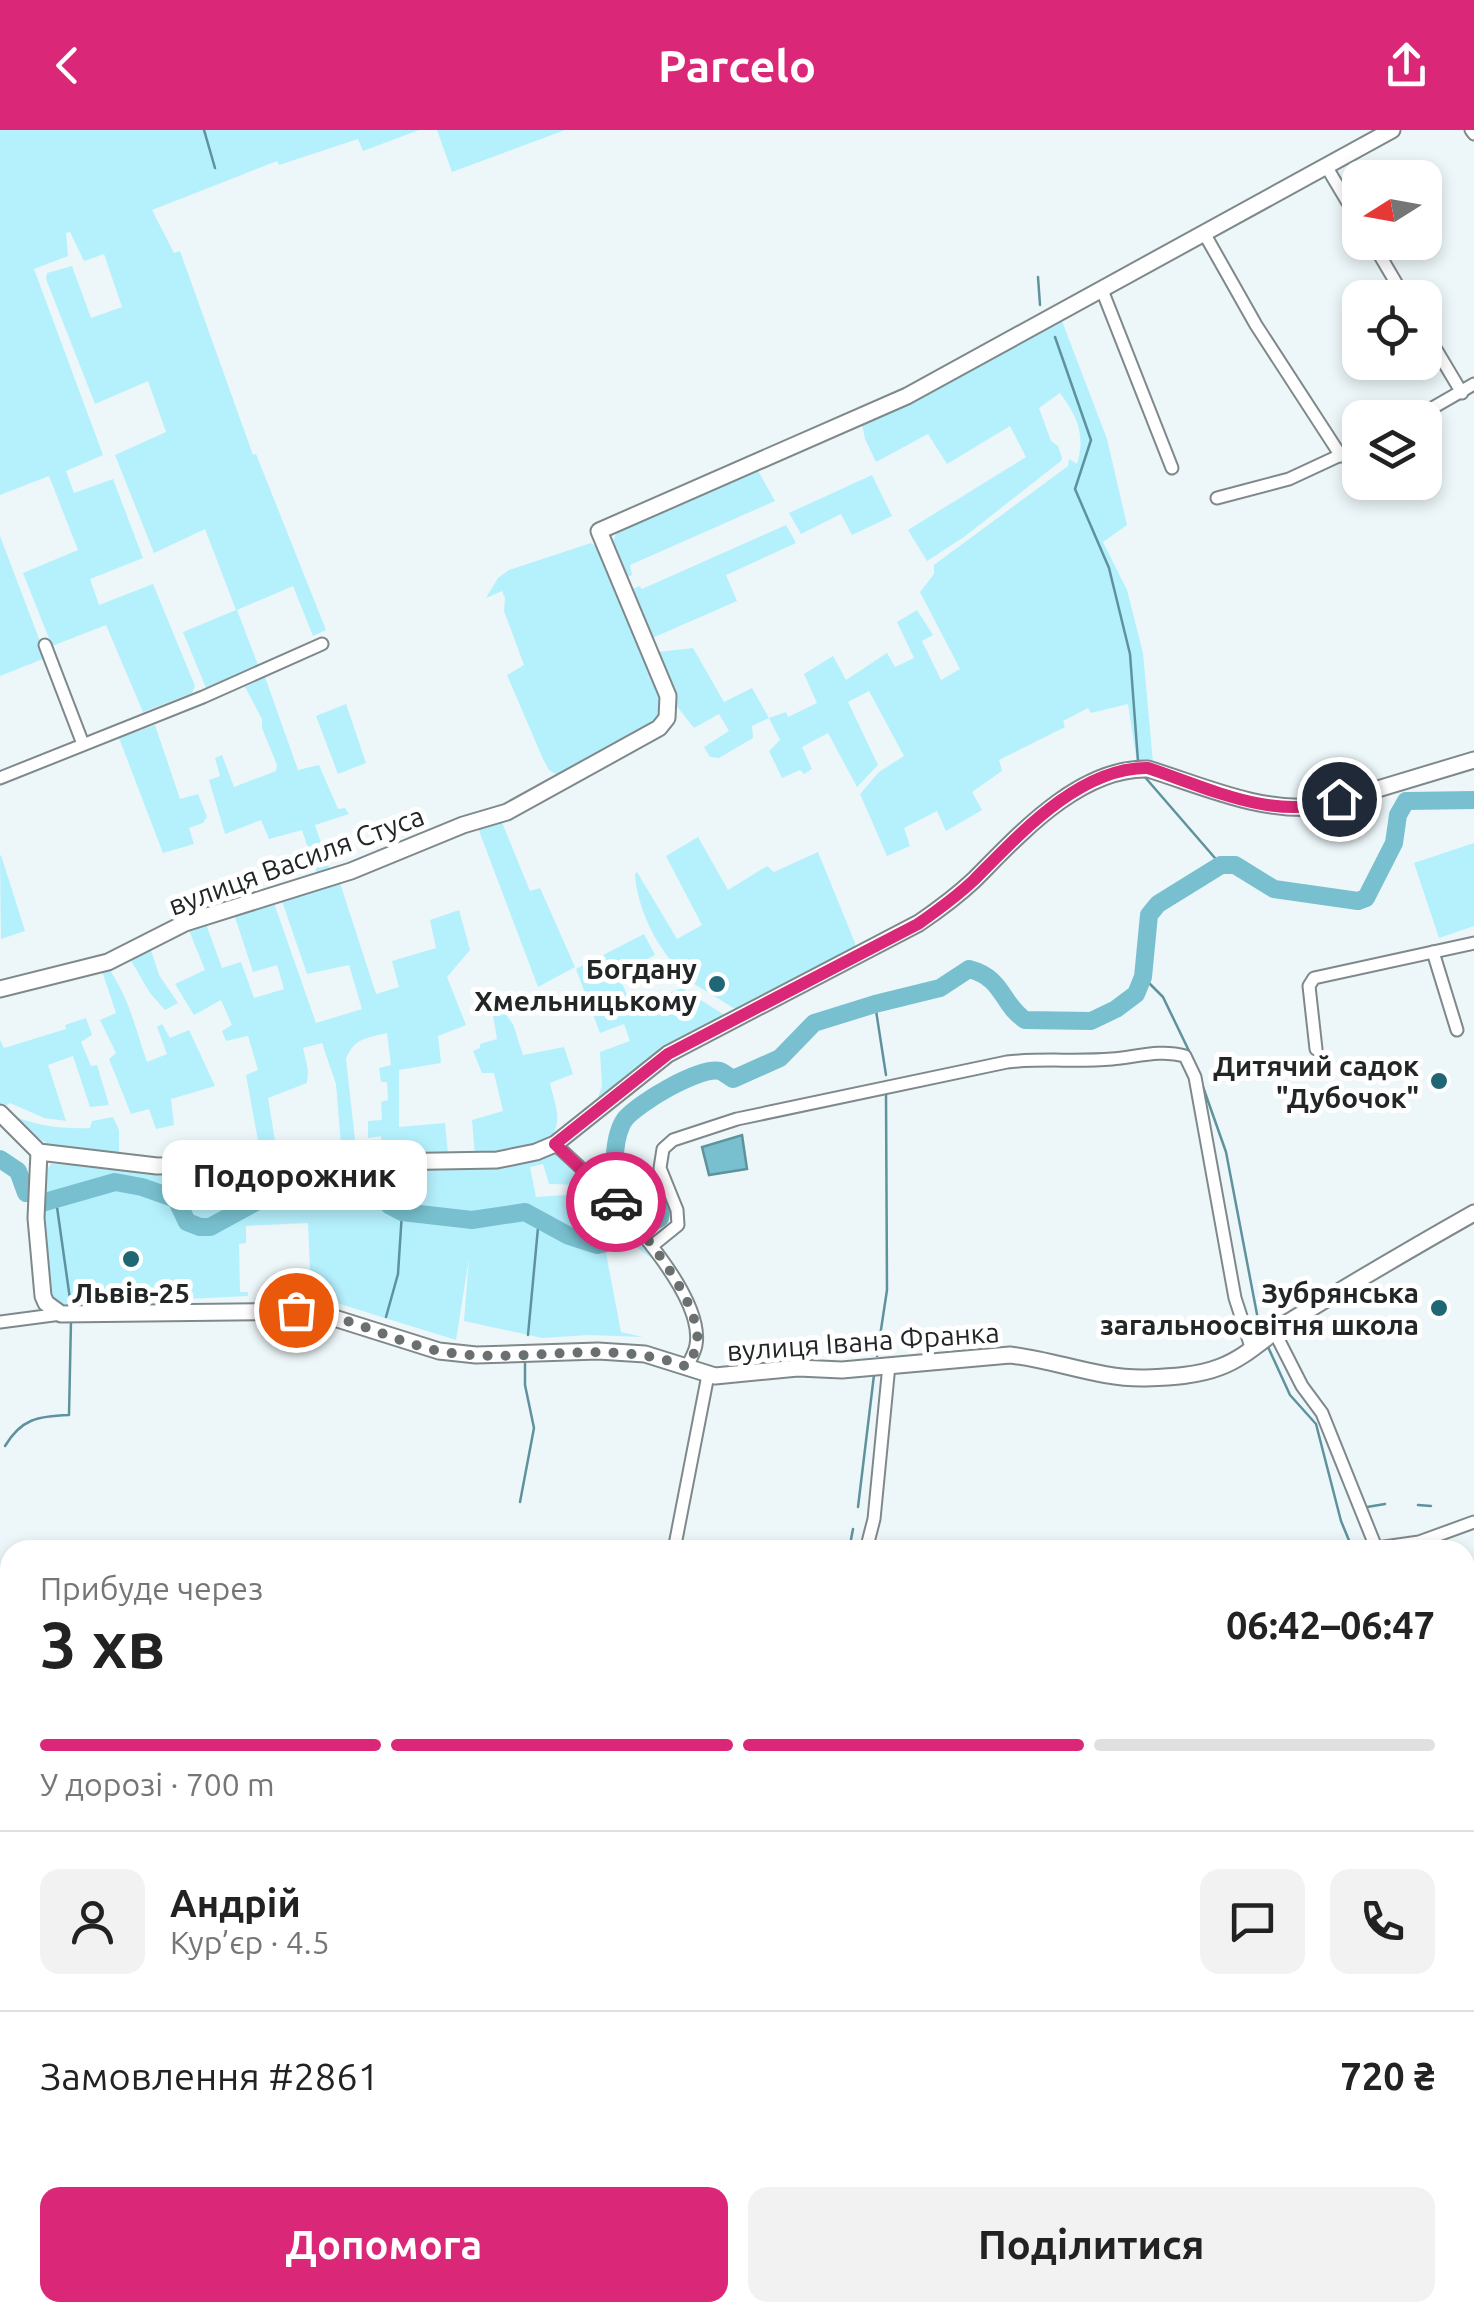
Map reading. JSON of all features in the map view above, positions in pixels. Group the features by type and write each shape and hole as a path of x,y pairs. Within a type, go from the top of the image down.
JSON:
{"street":[{"path":"1172,468 1102,290 1392,130"},
{"path":"1326,166 1342,193"},
{"path":"1204,233 1256,326 1341,456 1272,484 1216,498"},
{"name":"вулиця Василя Стуса","path":"0,989 108,962 185,923 351,871 462,825 507,812 659,728 669,709 668,696 599,531 907,396 1102,290"},
{"path":"1442,360 1462,393"},
{"path":"1442,404 1474,384"},
{"path":"0,778 203,697 322,644"},
{"path":"45,646 83,744"},
{"path":"0,1114 39,1152 163,1166 263,1161 480,1161 522,1156 555,1144 668,1054 918,924 951,900 1029,825 1084,787 1136,768 1148,768 1262,804 1318,807 1474,760"},
{"path":"1316,1049 1309,986 1314,978 1474,942"},
{"path":"1433,952 1457,1030"},
{"path":"649,1241 678,1226 677,1210 660,1168 660,1158 668,1144 737,1118 1007,1062 1051,1058 1109,1060 1170,1052 1184,1056 1195,1078 1235,1298 1252,1350"},
{"path":"555,1144 634,1221 692,1312 697,1344 687,1367"},
{"path":"39,1152 36,1209 43,1296 46,1304 61,1314"},
{"name":"вулиця Івана Франка","path":"0,1322 61,1314 312,1311 416,1346 456,1354 618,1352 655,1356 708,1375 798,1368 842,1370 1010,1355 1110,1377 1147,1378 1205,1372 1223,1366 1252,1350 1274,1331 1474,1213"},
{"path":"1274,1331 1302,1386 1322,1413 1373,1540"},
{"path":"869,1540 889,1365"},
{"path":"676,1540 708,1375"},
{"path":"1424,1540 1474,1522"}],"shaded area":[{"path":"0,130 419,130 363,151 358,139 279,165 277,161 152,210 174,253 180,251 253,455 256,454 326,630 313,636 293,586 237,610 258,665 206,688 183,632 236,610 205,529 154,553 115,455 166,432 148,381 95,404 46,279 47,273 72,266 91,318 122,307 104,254 84,261 70,232 66,233 68,256 34,269 103,455 66,471 74,493 113,479 143,558 90,579 99,605 153,584 195,686 192,693 143,712 106,625 52,646 23,573 78,550 49,476 0,495"},
{"path":"437,130 565,130 452,172"},
{"path":"1062,321 1107,439 1127,525 1103,542 1127,590 1143,653 1153,762 1137,763 1128,704 1091,713 1088,708 1063,721 1065,727 999,760 1002,771 972,792 982,810 946,831 937,811 904,828 910,846 887,856 860,794 879,772 904,756 869,691 848,702 878,765 857,787 828,733 802,747 812,769 782,778 769,751 780,740 769,718 786,712 788,717 817,703 804,674 833,656 846,680 887,653 895,667 914,658 897,622 917,610 933,635 922,641 941,680 960,669 920,592 934,574 934,565 1068,466 1069,459 1077,464 1081,444 1075,418 1060,393 1039,408 1061,461 927,561 908,530 1026,457 1010,426 947,464 928,434 876,462 862,424"},
{"path":"757,469 775,501 630,565 632,575 625,578 611,545 618,530"},
{"path":"872,475 892,516 852,535 841,514 801,534 789,513"},
{"path":"786,525 796,543 726,575 737,601 650,639 631,590 639,586 642,589"},
{"path":"0,536 44,652 43,659 0,676"},
{"path":"591,543 601,550 664,706 656,724 561,777 549,770 543,759 507,675 524,665 504,611 505,598 502,591 486,598 498,578 509,570"},
{"path":"693,648 724,702 752,688 769,718 752,726 753,738 719,758 710,757 704,747 729,731 719,714 694,728 675,704 658,652"},
{"path":"265,677 298,770 319,765 338,809 345,808 349,814 315,825 330,870 317,874 302,830 269,839 261,820 225,834 209,780 220,776 215,758 222,755 234,787 276,771 262,719 245,687"},
{"path":"346,704 366,763 338,774 316,716"},
{"path":"155,725 180,799 198,794 207,817 203,823 189,828 194,844 163,853 119,738"},
{"path":"501,820 530,891 540,888 575,967 538,987 478,828"},
{"path":"698,837 728,890 767,866 774,872 818,852 855,951 743,1008 735,1009 691,982 653,934 635,874 677,939 702,925 666,856"},
{"path":"1474,843 1474,926 1439,938 1414,863"},
{"path":"0,856 25,931 1,939"},
{"path":"337,882 376,994 399,987 392,961 436,948 430,920 459,910 470,950 447,977 466,1025 438,1036 441,1063 399,1070 399,1127 445,1123 448,1154 369,1157 369,1152 382,1150 381,1136 368,1138 368,1121 382,1120 381,1102 388,1100 387,1082 381,1082 379,1068 391,1065 387,1033 357,1043 346,1059 354,1155 342,1156 336,1084 322,1043 303,1048 307,1083 268,1098 277,1153 295,1153 295,1157 261,1157 246,1075 258,1070 248,1036 226,1041 222,1031 232,1025 221,1000 194,1015 175,984 205,970 188,928 205,921 222,968 241,962 254,998 284,989 277,965 253,972 234,914 274,903 316,1023 362,1009 349,965 307,974 282,901"},
{"path":"644,934 655,955 642,962 645,972 622,984 633,1007 682,988 726,1016 600,1103 600,1052 630,1041 624,1024 600,1033 576,969"},
{"path":"150,947 159,975 178,1003 165,1010 130,959"},
{"path":"109,969 127,1003 147,1062 167,1054 157,1027 162,1024 170,1038 189,1030 215,1086 171,1099 174,1125 156,1129 149,1109 131,1114 109,1059 116,1053 100,1020 116,1013 102,971"},
{"path":"497,1003 513,1024 523,1055 564,1047 573,1074 550,1083 557,1118 546,1142 524,1151 475,1156 472,1120 503,1111 494,1073 482,1073 473,1051 480,1044 497,1039 491,1004"},
{"path":"86,1018 92,1035 81,1042 91,1066 97,1065 109,1105 90,1107 73,1056 48,1065 66,1121 44,1118 10,1103 3,1108 0,1040 4,1048 66,1029 65,1025"},
{"path":"8,1113 37,1124 69,1128 90,1128 92,1121 113,1117 119,1130 119,1158 61,1152 30,1133"},
{"path":"742,1135 747,1169 709,1175 702,1147"},
{"path":"551,1151 560,1154 588,1180 584,1185 549,1184 543,1164 530,1167 536,1197 580,1194 592,1186 656,1256 655,1261 634,1245 606,1253 621,1332 643,1337 542,1338 464,1321 469,1258 456,1340 311,1295 308,1223 246,1226 246,1243 239,1244 240,1292 248,1292 248,1296 65,1308 50,1295 40,1208 41,1190 51,1164 149,1168"}],"waterway":[{"path":"204,130 215,168"},
{"path":"1038,277 1040,305"},
{"path":"1055,337 1091,440 1075,489 1109,568 1130,654 1138,761"},
{"path":"1144,776 1221,865"},
{"path":"45,1202 115,1182 176,1199 187,1222 210,1227 276,1191 312,1183 378,1193 402,1212 472,1220 525,1212 569,1236 597,1245 625,1238 660,1218 661,1211 658,1205 626,1195 617,1188 614,1163 618,1134 632,1112 670,1087 711,1071 720,1071 733,1079 780,1058 814,1023 940,988 969,969 996,985 1025,1020 1091,1021 1136,994 1143,977 1149,915 1158,904 1221,865 1235,865 1274,889 1358,901 1366,898 1394,843 1398,815 1406,801 1474,800"},
{"path":"1143,977 1163,997 1190,1053"},
{"path":"875,1004 886,1075"},
{"path":"1202,1084 1226,1152 1260,1330"},
{"path":"877,1356 887,1290 886,1094"},
{"path":"0,1159 18,1171 26,1193"},
{"path":"56,1200 71,1306"},
{"path":"386,1317 398,1274 402,1212"},
{"path":"528,1335 539,1217"},
{"path":"5,1446 17,1430 31,1421 69,1415 71,1320"},
{"path":"1268,1347 1290,1395 1316,1424 1349,1540"},
{"path":"520,1502 534,1428 525,1385 525,1360"},
{"path":"858,1507 874,1375"},
{"path":"1367,1507 1385,1504"},
{"path":"1418,1505 1431,1506"},
{"path":"851,1540 853,1529"}],"way so far":[{"path":"296,1310 312,1311 416,1346 456,1354 618,1352 655,1356 687,1367 697,1344 692,1312 646,1237 616,1202"}],"place":[{"name":"Богдану Хмельницькому","path":"717,984"},
{"name":"Дитячий садок \"Дубочок\"","path":"1439,1081"},
{"name":"Львів-25","path":"131,1259"},
{"name":"Зубрянська загальноосвітня школа","path":"1439,1308"},
{"name":"Подорожник","path":"296,1310"}],"route":[{"path":"616,1202 555,1144 668,1054 918,924 951,900 1029,825 1084,787 1136,768 1148,768 1280,807 1318,807 1339,799"}]}
